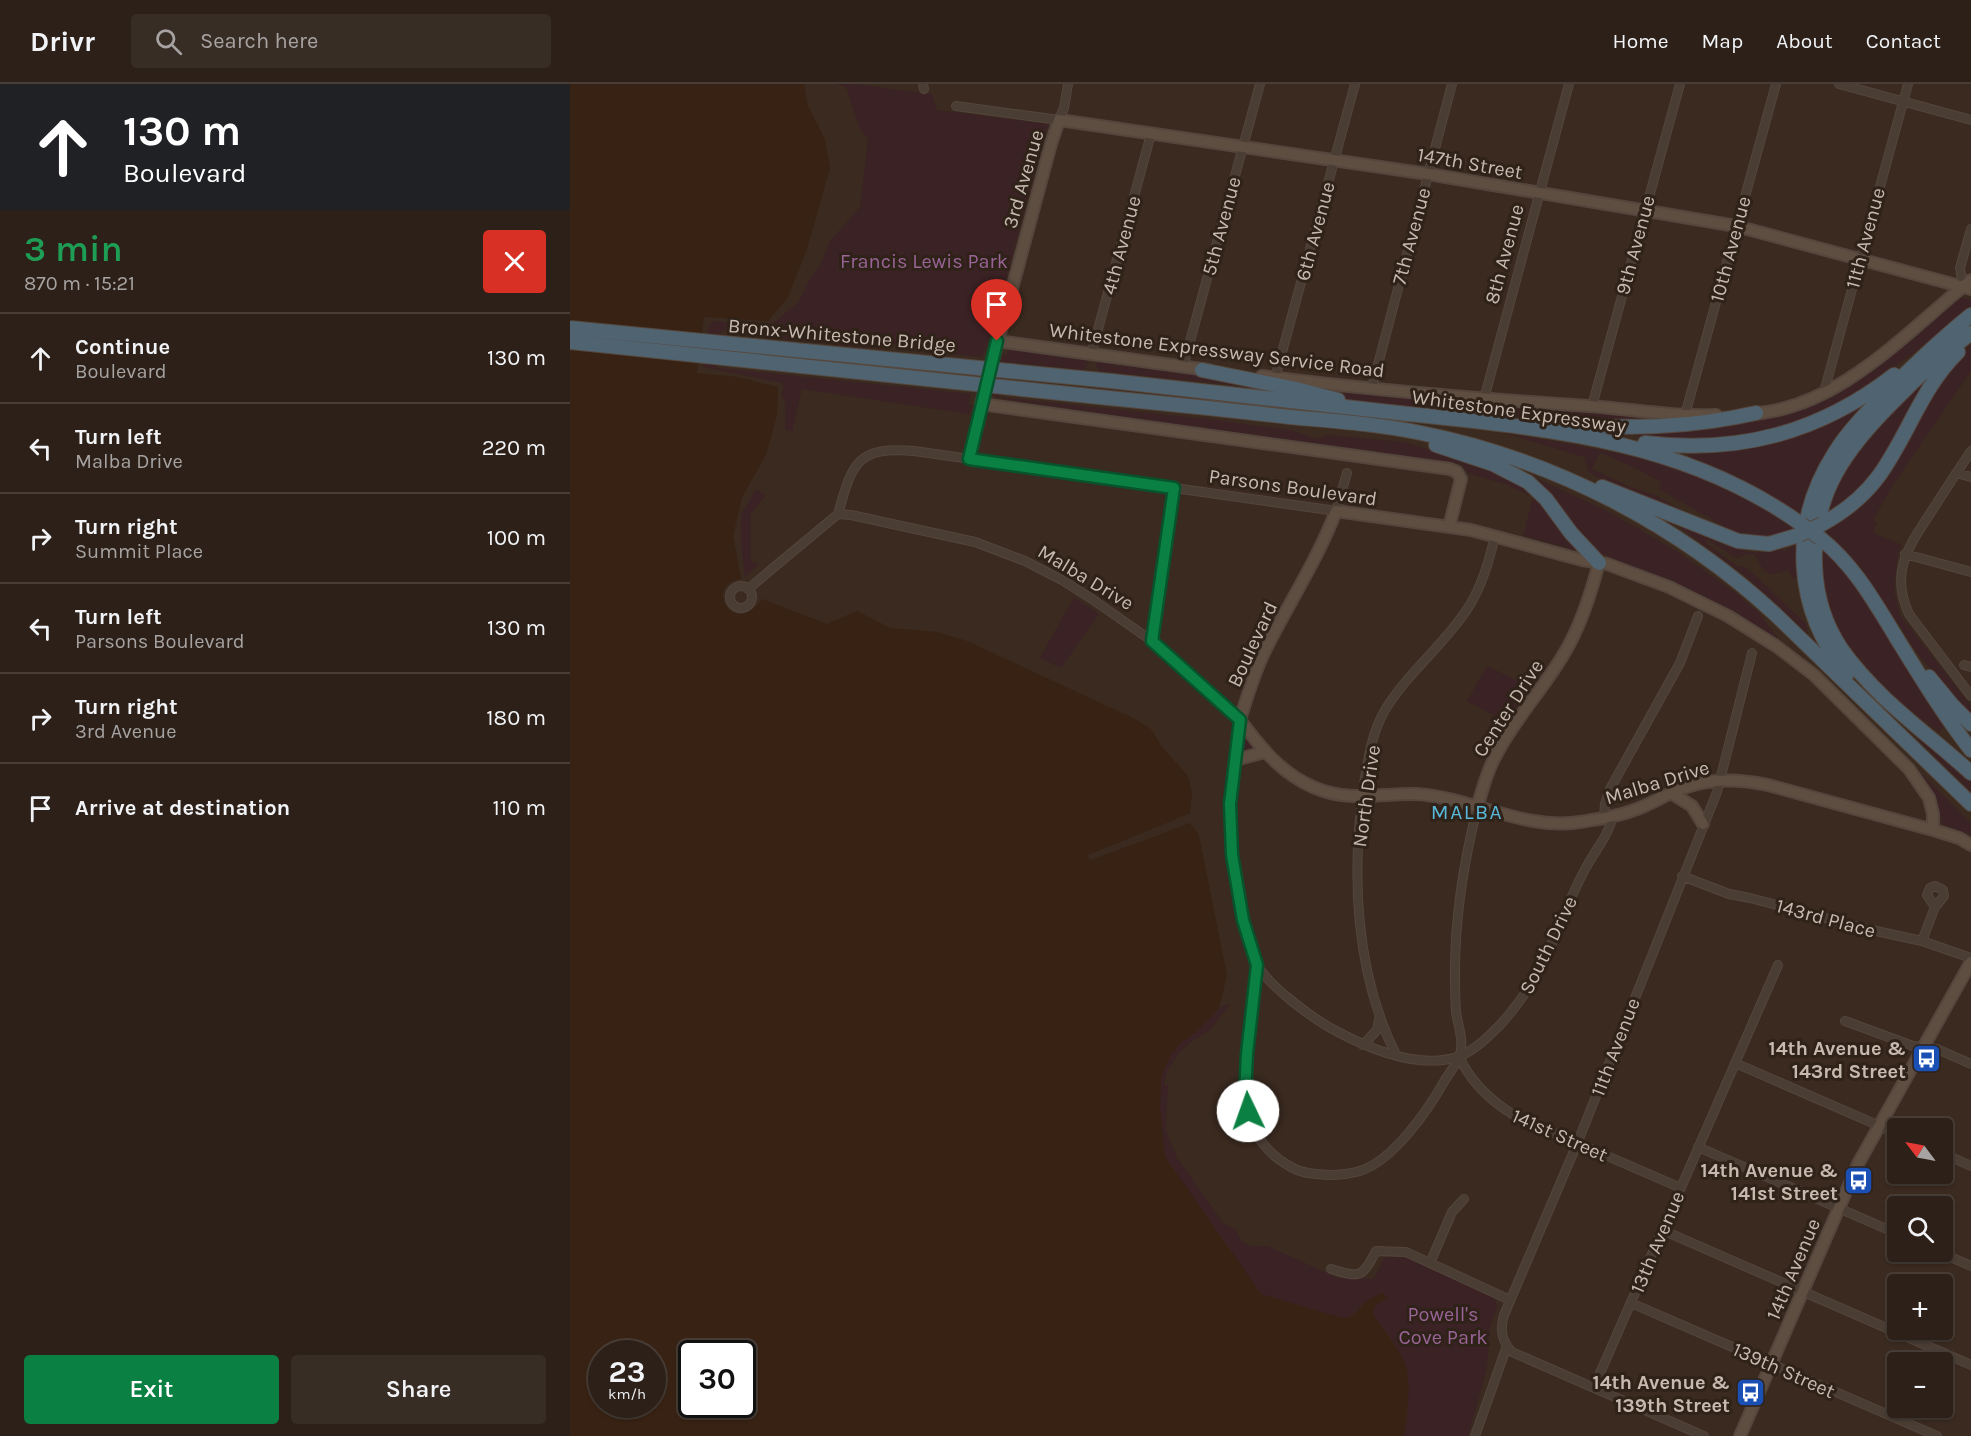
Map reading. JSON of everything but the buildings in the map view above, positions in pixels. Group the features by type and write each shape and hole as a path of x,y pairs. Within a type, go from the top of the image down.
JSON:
{"highway":[{"path":"1930,764 1850,676 1827,646 1807,596 1804,546 1807,521 1814,496 1824,471 1838,448 1888,390 1971,315"},
{"path":"1583,436 1665,445 1697,446 1743,442 1789,432 1821,420 1858,400 1958,326"},
{"name":"Bronx-Whitestone Bridge","path":"570,328 1111,381"},
{"path":"1971,333 1898,396 1844,457 1829,485 1820,511 1816,531 1815,563 1816,582 1822,608 1835,638 1846,655 1893,706 1971,773"},
{"path":"1821,531 1874,483 1930,385 1971,340"},
{"name":"Bronx-Whitestone Bridge","path":"570,342 1109,398"},
{"path":"1202,370 1302,390 1375,411"},
{"name":"Whitestone Expressway","path":"1111,381 1499,424 1583,436 1654,452 1700,468 1759,496 1800,530 1821,531 1872,599 1944,714 1971,750"},
{"name":"Whitestone Expressway","path":"1109,398 1329,420 1419,432 1501,454 1554,473 1617,503 1712,562 1771,610 1971,804"},
{"path":"1499,424 1653,428 1702,424 1756,413"},
{"path":"1329,420 1437,445 1512,472 1544,497 1571,533 1599,563"},
{"path":"1501,454 1569,473 1738,541 1769,544 1800,530"},
{"path":"1872,599 1937,687 1971,724"}],"street":[{"name":"3rd Avenue","path":"969,459 997,341 1051,144 1064,108 1068,84"},
{"name":"5th Avenue","path":"1183,367 1260,84"},
{"name":"6th Avenue","path":"1275,378 1354,84"},
{"name":"7th Avenue","path":"1372,387 1452,84"},
{"name":"8th Avenue","path":"1484,399 1569,84"},
{"name":"9th Avenue","path":"1592,406 1680,84"},
{"name":"10th Avenue","path":"1684,415 1776,84"},
{"path":"1839,84 1971,120"},
{"name":"11th Avenue","path":"1824,392 1908,84"},
{"name":"147th Street","path":"956,106 1428,174 1736,226 1968,285"},
{"name":"4th Avenue","path":"1091,355 1151,134"},
{"path":"1968,285 1960,268 1971,230"},
{"name":"Whitestone Expressway Service Road","path":"997,341 1202,370 1484,399 1684,415 1756,413 1803,401 1824,392 1868,364 1968,285"},
{"path":"981,404 1447,468 1458,474 1460,482 1449,527"},
{"name":"Parsons Boulevard","path":"838,514 853,470 870,454 890,449 1449,527 1495,536 1599,563"},
{"path":"1971,451 1905,554 1900,584 1904,604 1909,614 1971,696"},
{"name":"Boulevard","path":"1347,473 1319,553 1264,653 1240,720 1230,804 1232,855 1243,920 1257,965 1299,1007 1332,1029 1363,1045 1396,1055 1429,1060 1459,1056"},
{"path":"1956,473 1971,477"},
{"path":"1152,641 1174,488"},
{"path":"748,589 838,514"},
{"name":"Malba Drive","path":"838,514 965,539 1005,553 1062,580 1092,598 1152,641 1240,720 1272,760 1301,781 1340,796 1414,794 1451,799 1547,823 1577,822 1633,811 1671,793 1697,784 1720,780 1741,780 1768,785 1933,830"},
{"name":"North Drive","path":"1396,1055 1379,1018 1368,975 1360,927 1358,867 1363,797 1369,755 1384,712 1401,686 1451,631 1469,607 1485,574 1495,536"},
{"path":"1905,554 1971,572"},
{"path":"1599,563 1688,596 1752,630 1791,656 1830,690 1912,773 1931,804 1933,830 1959,838 1971,845"},
{"name":"Center Drive","path":"1459,1056 1461,1039 1455,994 1456,927 1464,870 1478,805 1495,757 1562,658 1574,636 1587,605 1599,563"},
{"name":"South Drive","path":"1459,1056 1472,1050 1490,1035 1517,1006 1533,984 1580,878 1605,837 1609,817 1605,804 1610,789 1680,663 1698,616"},
{"name":"11th Avenue","path":"1475,1436 1506,1346 1501,1334 1502,1322 1577,1144 1720,780 1752,654"},
{"path":"1236,760 1265,752"},
{"path":"1671,793 1692,806 1702,824"},
{"name":"143rd Place","path":"1682,876 1729,894 1867,929 1922,940 1971,960"},
{"path":"1922,940 1935,907"},
{"name":"14th Avenue","path":"1740,1436 1858,1164 1971,960"},
{"path":"1257,965 1247,1054 1245,1095 1248,1111 1253,1127 1263,1144 1271,1153 1302,1172 1341,1174 1359,1171 1380,1160 1422,1117 1459,1056"},
{"name":"13th Avenue","path":"1594,1388 1778,965"},
{"path":"1363,1045 1377,1030 1379,1018"},
{"path":"1845,1022 1913,1046 1937,1049 1971,1064"},
{"name":"141st Street","path":"1459,1056 1478,1086 1504,1110 1524,1121 1681,1188"},
{"path":"1735,1063 1887,1129"},
{"path":"1698,1147 1887,1229"},
{"path":"1953,1158 1971,1166"},
{"path":"1430,1263 1452,1212 1464,1199"},
{"path":"1662,1230 1971,1365"},
{"path":"1331,1269 1358,1275 1365,1270 1376,1251 1406,1252 1510,1300"},
{"path":"1953,1258 1971,1266"},
{"name":"139th Street","path":"1631,1303 1937,1436"},
{"path":"1506,1346 1518,1354 1704,1436"}],"green space":[{"name":"Francis Lewis Park","path":"836,84 854,84 932,94 937,110 1048,124 991,334 982,357 926,352 926,349 868,340 870,348 721,330 717,368 971,394 968,405 972,406 969,414 802,389 792,432 785,429 782,383 703,367 709,326 715,321 770,326 799,302 810,278 821,264 830,241 860,207 868,139 859,127 846,87"},
{"path":"1962,298 1971,300 1971,305 1889,371 1861,390 1801,420 1768,430 1704,441 1663,439 1601,430 1716,426 1770,416 1829,395 1917,334"},
{"path":"1971,344 1971,371 1894,483 1873,520 1877,523 1873,533 1902,545 1898,553 1894,591 1900,615 1971,706 1971,718 1931,673 1932,670 1915,650 1875,591 1821,532 1833,525 1923,407 1948,369"},
{"path":"1012,347 1089,359 1085,370 1008,362 999,397 1291,430 1318,439 1329,435 1402,442 1475,462 1524,484 1541,500 1578,549 1523,536 1533,497 1508,485 1468,473 1461,464 1367,453 997,398 994,395 1003,354 1006,354"},
{"path":"1098,361 1245,382 1252,387 1099,371 1096,366"},
{"path":"1935,371 1892,448 1862,490 1823,517 1837,478 1893,406"},
{"path":"1345,391 1654,416 1675,420 1597,424 1511,418 1340,398"},
{"path":"1858,408 1862,411 1802,517 1788,506 1786,508 1725,474 1694,460 1683,448 1701,448"},
{"path":"1504,433 1625,455 1684,471 1741,492 1799,529 1775,539 1744,538 1659,489 1661,482 1600,452 1592,469 1628,486 1655,495 1719,532 1606,484 1588,471 1584,457"},
{"path":"1531,476 1609,512 1678,552 1758,612 1779,640 1683,588 1598,552 1577,534 1558,504"},
{"path":"756,489 765,496 751,514 751,562 759,564 745,577 741,543 741,515"},
{"path":"1675,524 1730,547 1751,552 1772,552 1782,549 1784,551 1797,544 1796,577 1792,578 1788,570 1771,575 1763,569 1754,554 1737,558 1708,540 1706,543 1737,566 1747,568 1806,624 1808,634 1743,574"},
{"path":"1819,546 1846,570 1865,597 1944,727 1939,732 1909,710 1873,675 1840,636 1823,603"},
{"path":"1074,597 1099,614 1061,668 1040,658"},
{"path":"1487,666 1530,687 1506,722 1467,701"},
{"path":"1877,729 1971,823 1971,835 1942,824 1935,798 1920,774"},
{"path":"1242,735 1254,747 1253,750 1242,755 1240,751"},
{"path":"1921,737 1971,779 1971,792 1918,740"},
{"name":"Powell's Cove Park","path":"1231,1003 1209,1031 1179,1053 1167,1071 1164,1085 1168,1085 1166,1130 1177,1158 1223,1223 1236,1230 1241,1241 1250,1246 1267,1246 1338,1278 1372,1279 1384,1258 1391,1256 1406,1258 1494,1297 1497,1307 1490,1327 1487,1368 1468,1436 1404,1436 1408,1391 1406,1366 1396,1346 1373,1315 1374,1306 1388,1297 1366,1304 1351,1316 1341,1318 1261,1294 1165,1157 1160,1108 1161,1077 1170,1056 1180,1043 1196,1032 1219,1008"}],"shaded area":[{"path":"570,84 804,84 808,106 825,139 830,168 807,249 788,297 768,321 704,317 697,373 738,377 778,387 777,415 766,455 742,497 733,536 741,579 730,583 724,590 723,598 726,606 732,612 741,614 751,610 762,599 827,624 857,611 890,628 937,632 967,641 1133,718 1151,729 1162,747 1188,776 1192,794 1190,813 1088,856 1091,860 1190,823 1199,835 1227,975 1219,1008 1196,1032 1180,1043 1170,1056 1161,1077 1160,1108 1165,1157 1261,1294 1342,1318 1357,1312 1372,1298 1382,1293 1388,1297 1375,1306 1373,1315 1396,1346 1406,1366 1408,1391 1404,1436 570,1436"}],"pier":[{"path":"1193,813 1191,816 1106,851 1191,821 1190,823 1090,860 1088,855"}],"place":[{"name":"14th Avenue & 143rd Street","path":"1927,1059"},
{"name":"14th Avenue & 141st Street","path":"1859,1181"},
{"name":"14th Avenue & 139th Street","path":"1751,1393"}],"district":[{"name":"MALBA","path":"1467,812"}],"route":[{"path":"997,341 969,459 1174,488 1152,641 1240,720 1230,804 1232,855 1243,920 1257,965 1248,1032 1245,1095 1248,1111"}]}
